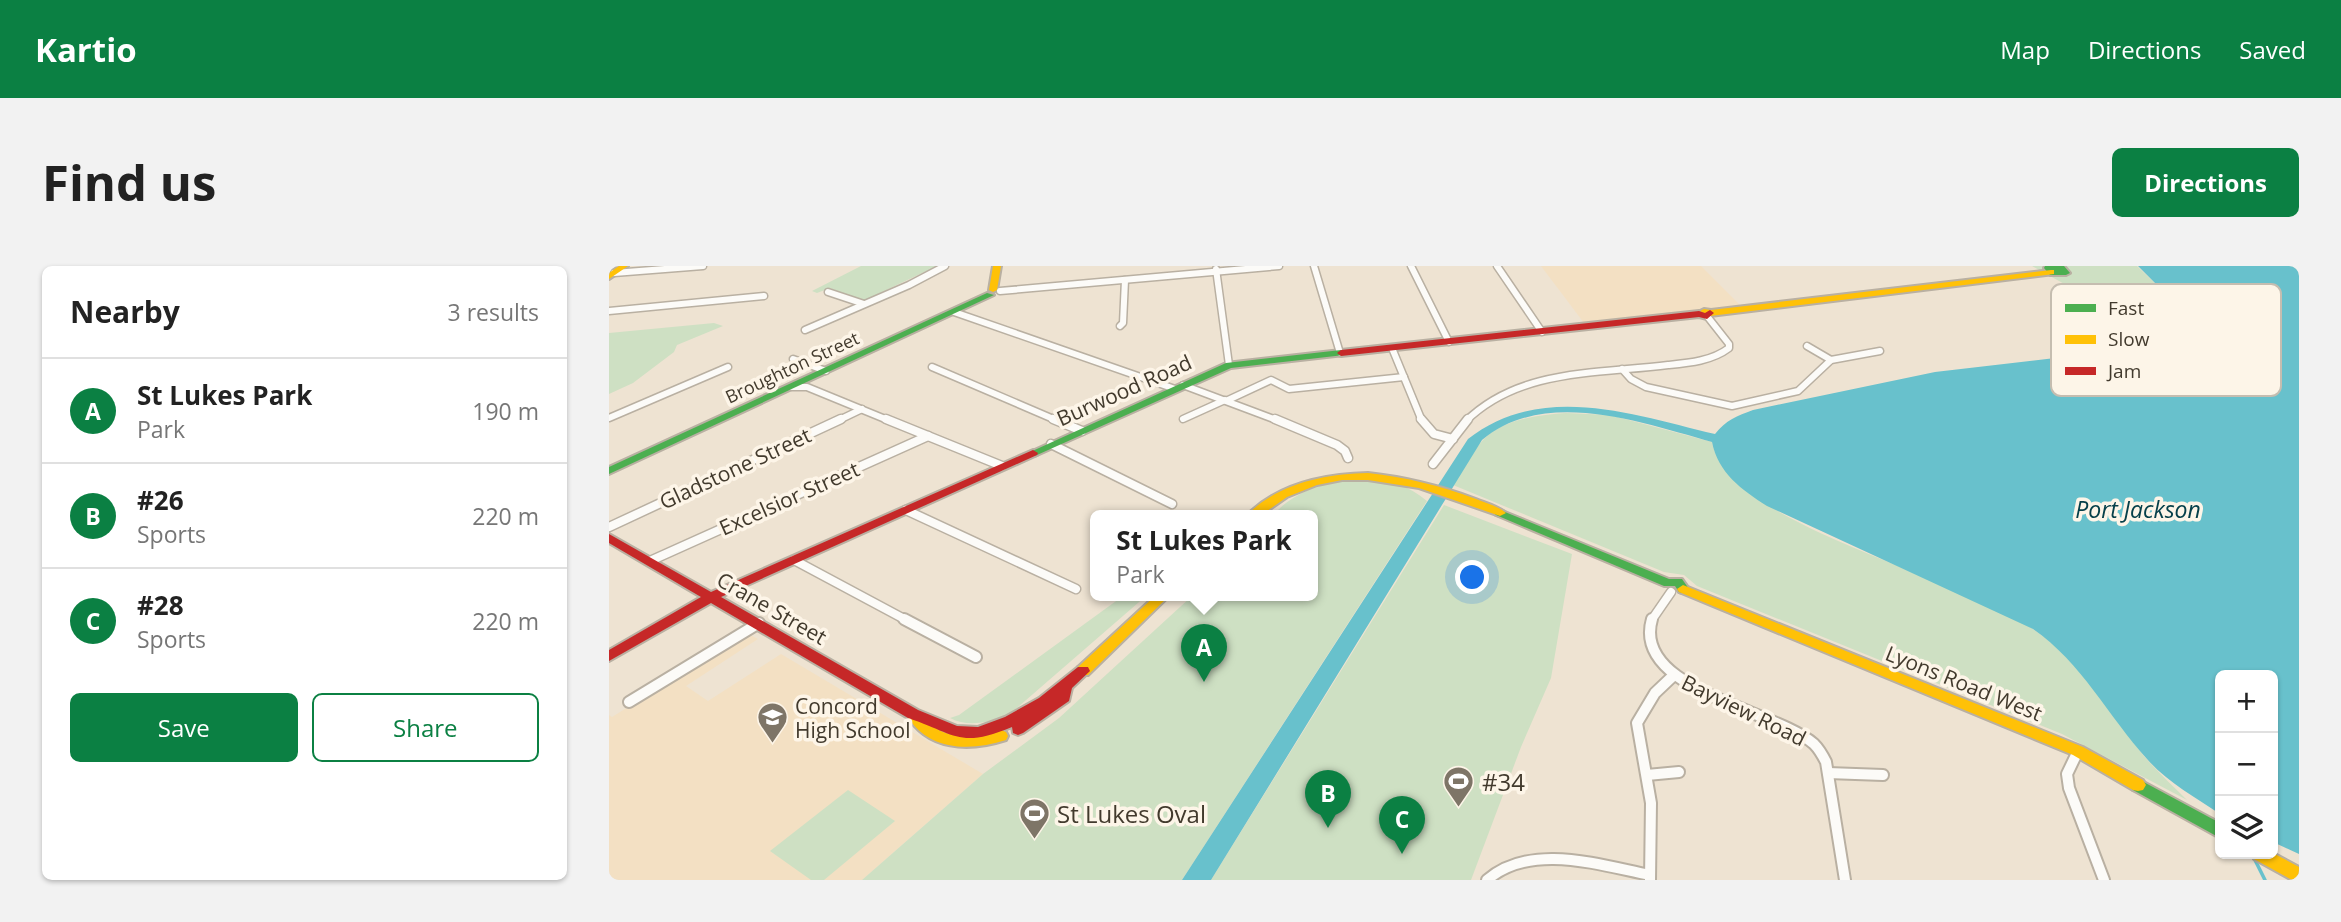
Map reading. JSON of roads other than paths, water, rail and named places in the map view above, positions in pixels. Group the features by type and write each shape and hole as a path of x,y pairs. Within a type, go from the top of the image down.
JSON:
{"main road":[{"path":"994,292 997,266"},
{"name":"Burwood Road","path":"609,656 713,596 1229,365 1705,314 2051,272"},
{"name":"Broughton Street","path":"609,471 994,292"},
{"name":"Lyons Road West","path":"1259,510 1291,489 1339,475 1379,474 1430,486 2078,751 2215,828"},
{"name":"Crane Street","path":"612,544 650,561 713,596 913,714 930,717 953,730 965,733 988,732 1019,719 1053,693 1065,688 1158,601"},
{"path":"2269,859 2299,875"}],"street":[{"path":"615,271 703,266"},
{"path":"805,330 945,266"},
{"path":"994,292 1216,269 1279,266"},
{"path":"1314,266 1340,354"},
{"path":"1411,266 1449,342"},
{"path":"1497,266 1542,332"},
{"path":"1216,269 1229,365"},
{"path":"1120,326 1123,323 1125,280"},
{"path":"828,292 865,304"},
{"path":"609,312 764,296"},
{"path":"954,312 1226,400 1337,445 1345,451 1348,458"},
{"path":"1433,464 1468,418 1516,389 1567,376 1710,358 1724,352 1729,348 1727,338 1705,314"},
{"path":"1807,346 1831,360"},
{"path":"1392,348 1427,430 1453,439"},
{"path":"1622,369 1631,379 1646,387 1732,406 1798,391 1822,365 1831,360 1881,351"},
{"path":"793,359 826,371"},
{"path":"609,418 728,367"},
{"path":"932,367 1081,431"},
{"path":"1183,419 1271,380 1289,389 1404,377"},
{"path":"1505,383 1516,389"},
{"path":"792,387 807,387 1002,466"},
{"name":"Gladstone Street","path":"609,527 862,409"},
{"name":"Excelsior Street","path":"650,561 928,436"},
{"path":"1051,444 1172,505"},
{"path":"906,510 1076,589"},
{"path":"794,560 976,657"},
{"name":"Bayview Road","path":"1674,588 1654,615 1648,632 1652,649 1674,675 1805,738 1821,753 1828,773 1845,880"},
{"path":"629,702 759,623"},
{"path":"1487,880 1505,865 1532,859 1571,861 1650,877 1651,803 1637,723 1655,693 1674,675"},
{"path":"2078,751 2067,774 2069,789 2104,880"},
{"path":"1647,775 1679,772"},
{"path":"1828,773 1883,775"}],"water":[{"name":"Port Jackson","path":"2138,266 2299,266 2299,854 2278,844 2278,670 2215,670 2215,811 2163,775 2066,658 2033,629 1767,506 1740,487 1725,472 1712,442 1626,419 1564,412 1535,415 1507,424 1482,440 1211,880 1182,880 1468,439 1497,421 1526,411 1557,407 1589,408 1621,412 1715,434 1732,419 1753,410 1935,372 2051,358 2051,396 2281,396 2281,284 2156,284"}],"waterway":[{"path":"2254,859 2265,880"}],"place":[{"name":"St Lukes Park","path":"1204,682"},
{"name":"Concord High School","path":"772,745"},
{"name":"#34","path":"1459,808"},
{"name":"#26","path":"1328,828"},
{"name":"St Lukes Oval","path":"1034,840"},
{"name":"#28","path":"1402,854"}]}
